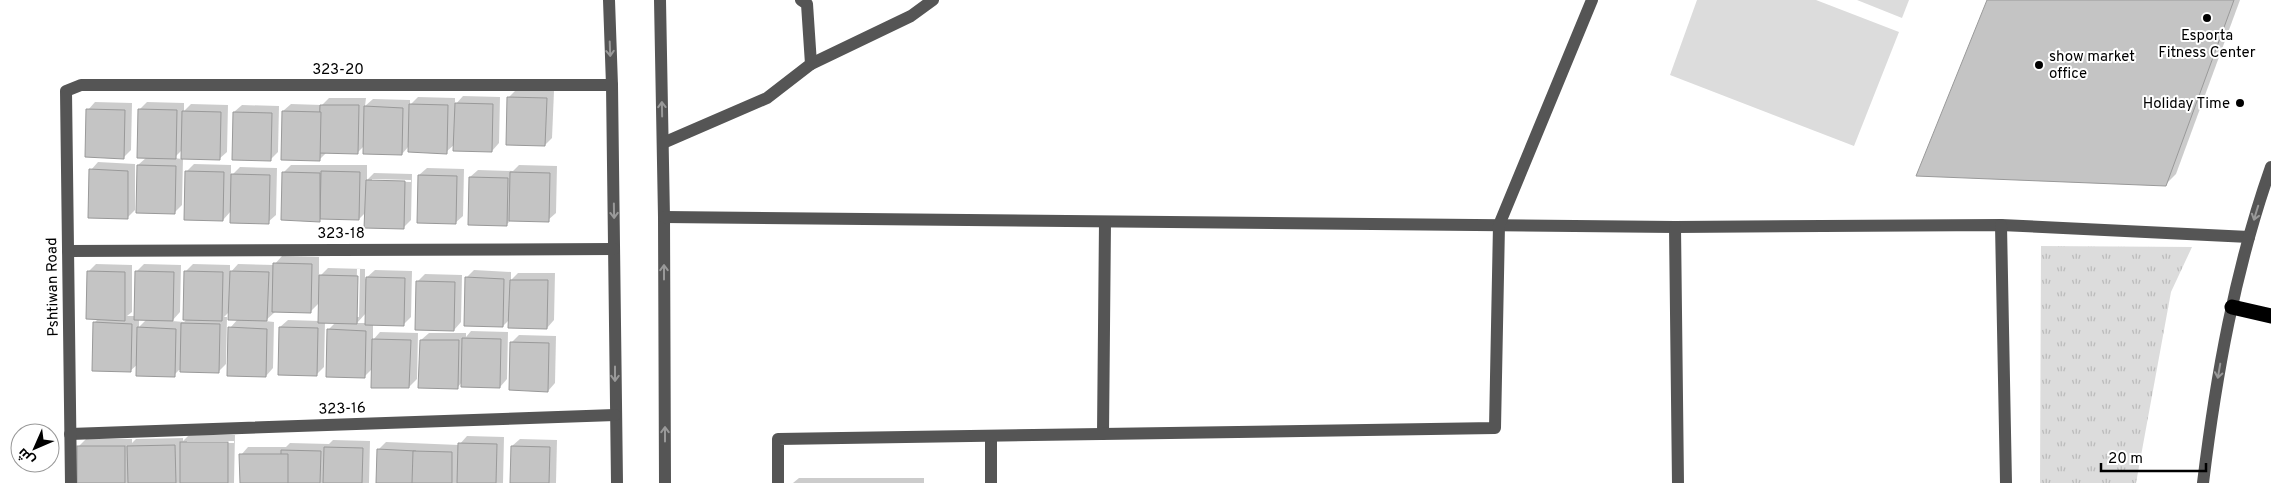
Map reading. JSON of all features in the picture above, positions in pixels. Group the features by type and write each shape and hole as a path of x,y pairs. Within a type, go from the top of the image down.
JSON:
{"highway":[{"path":"2232,308 2271,316"}],"street":[{"path":"608,0 612,85 617,483"},
{"path":"660,0 664,217 665,483"},
{"path":"801,0 807,4 811,64"},
{"path":"662,143 767,98 811,64 911,16 933,0"},
{"path":"778,483 778,439 1495,428 1499,225 1592,0"},
{"name":"323-20","path":"66,91 81,84 612,85"},
{"name":"Pshtiwan Road","path":"66,91 71,483"},
{"path":"2203,483 2218,379 2232,308 2249,237 2271,167"},
{"path":"664,217 1675,227 2001,225 2249,237"},
{"path":"1102,434 1105,222"},
{"path":"2001,225 2006,483"},
{"path":"1675,227 1678,483"},
{"name":"323-18","path":"68,251 614,248"},
{"name":"323-16","path":"70,434 616,414"},
{"path":"991,436 991,483"}],"green space":[{"path":"1697,0 1816,0 1899,32 1854,146 1670,75"},
{"path":"1857,0 1909,0 1902,18"},
{"path":"2041,246 2192,247 2171,292 2136,483 2040,483"}],"building":[{"path":"1987,0 2234,0 2166,186 1916,176"},
{"path":"507,97 547,98 545,146 506,145"},
{"path":"455,103 493,104 492,152 453,151"},
{"path":"409,104 448,105 447,154 408,152"},
{"path":"320,105 359,105 358,154 318,153"},
{"path":"364,106 403,108 402,155 363,154"},
{"path":"86,109 125,110 124,159 85,157"},
{"path":"138,109 177,110 176,159 137,158"},
{"path":"182,111 221,112 220,160 181,159"},
{"path":"282,111 321,112 320,161 281,160"},
{"path":"233,112 272,113 271,161 232,160"},
{"path":"137,165 176,166 175,214 136,213"},
{"path":"89,169 128,171 128,219 88,218"},
{"path":"185,171 224,172 223,221 184,220"},
{"path":"321,171 360,172 359,220 320,219"},
{"path":"282,172 320,173 320,222 281,220"},
{"path":"510,172 550,173 549,222 509,221"},
{"path":"231,174 270,175 269,224 230,223"},
{"path":"418,175 457,176 456,224 417,223"},
{"path":"469,177 508,178 507,226 468,225"},
{"path":"366,180 405,181 404,229 364,228"},
{"path":"273,263 312,264 311,313 272,312"},
{"path":"87,271 125,272 125,321 86,319"},
{"path":"135,271 174,272 173,321 134,320"},
{"path":"184,271 223,272 222,321 183,320"},
{"path":"230,271 269,272 267,321 228,320"},
{"path":"319,275 358,276 357,324 318,323"},
{"path":"366,277 405,278 404,326 365,325"},
{"path":"465,277 504,279 503,327 464,326"},
{"path":"510,280 548,280 547,329 508,328"},
{"path":"416,281 455,282 454,331 415,330"},
{"path":"93,322 132,324 131,372 92,371"},
{"path":"181,323 220,324 219,373 180,372"},
{"path":"137,327 176,329 175,377 136,376"},
{"path":"228,327 267,329 266,377 227,376"},
{"path":"279,327 318,328 317,376 278,375"},
{"path":"327,329 366,331 365,378 326,377"},
{"path":"462,338 501,339 500,388 461,387"},
{"path":"372,339 411,340 409,388 371,388"},
{"path":"420,340 459,340 458,389 418,388"},
{"path":"510,342 549,343 548,392 509,390"},
{"path":"180,442 228,442 228,483 180,483"},
{"path":"458,443 497,444 496,483 457,483"},
{"path":"175,445 176,483 128,483 127,446"},
{"path":"77,446 125,446 125,483 77,483"},
{"path":"511,446 550,447 549,483 510,483"},
{"path":"324,447 363,448 362,483 323,483"},
{"path":"377,449 416,451 415,483 376,483"},
{"path":"281,450 321,451 320,483 281,483"},
{"path":"413,451 452,452 452,483 412,483"},
{"path":"239,454 288,454 288,483 240,483"}],"place":[{"name":"Esporta Fitness Center","path":"2207,18"},
{"name":"show market office","path":"2039,65"},
{"name":"Holiday Time","path":"2240,103"}]}
